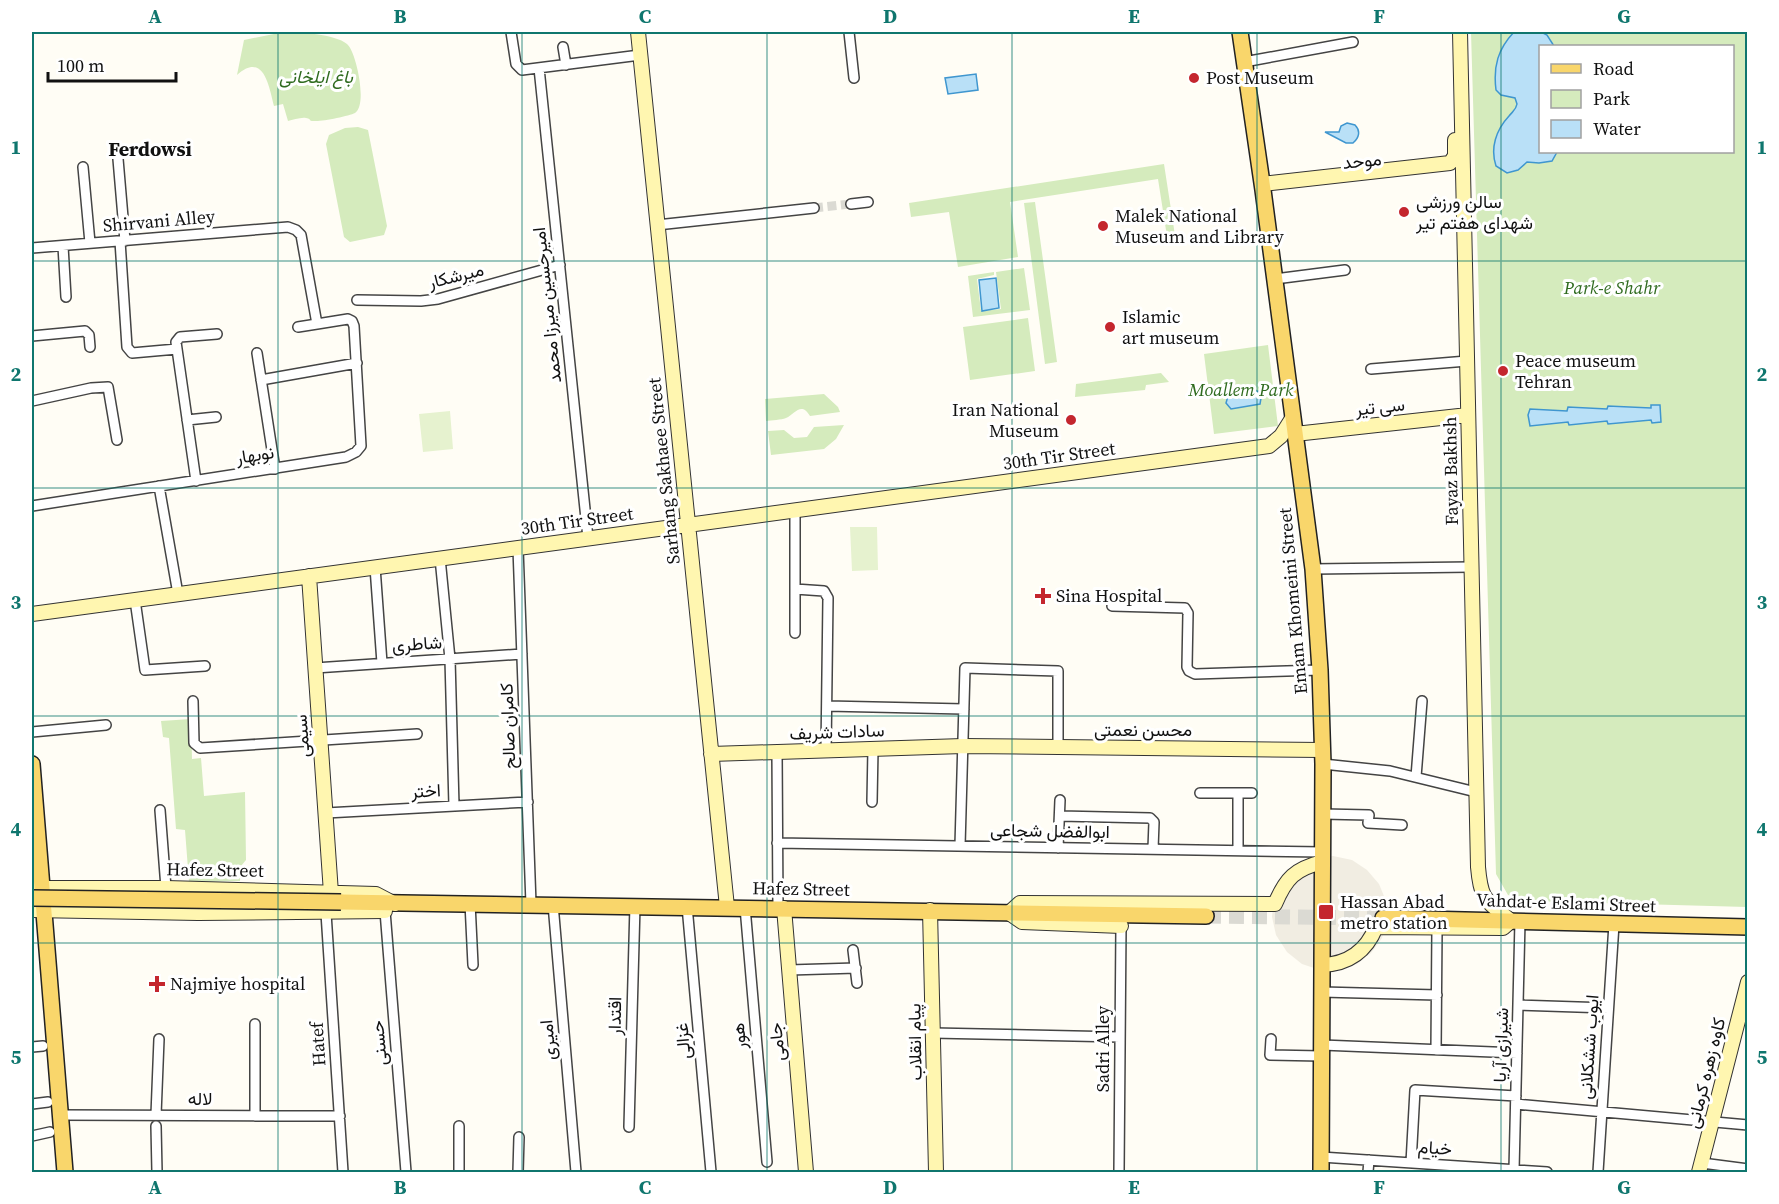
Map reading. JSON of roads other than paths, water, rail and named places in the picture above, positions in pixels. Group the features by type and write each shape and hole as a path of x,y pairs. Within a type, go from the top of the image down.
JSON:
{"main road":[{"name":"Emam Khomeini Street","path":"1240,32 1313,569 1320,670 1323,814 1321,1165"},
{"path":"32,764 35,892 38,910 43,1046 65,1173"},
{"name":"Hafez Street","path":"35,892 336,897 388,906 470,903 635,905 1206,916"},
{"name":"Vahdat-e Eslami Street","path":"1379,922 1515,921 1748,927"}],"street":[{"path":"511,32 516,64 522,70 640,55"},
{"name":"Sarhang Sakhaee Street","path":"638,32 727,907"},
{"path":"849,32 854,78"},
{"path":"1262,187 1450,163 1455,156 1454,32"},
{"name":"Fayaz Bakhsh","path":"1460,32 1480,890 1483,896 1515,921"},
{"path":"1244,62 1353,42"},
{"path":"563,47 566,65"},
{"name":"امیرحسین میرزا محمد","path":"539,68 588,538"},
{"path":"118,159 127,347 132,353 177,349"},
{"path":"83,167 90,243"},
{"name":"موحد","path":"1262,187 1453,169 1463,176"},
{"path":"850,204 868,202"},
{"path":"657,225 814,208"},
{"name":"Shirvani Alley","path":"32,248 288,227 301,235 317,324"},
{"path":"63,246 66,297"},
{"name":"میرشکار","path":"357,300 438,299 560,265"},
{"path":"1275,279 1345,270"},
{"name":"نوبهار","path":"32,506 346,457 359,449 361,446 353,323 348,320 317,324"},
{"path":"298,327 317,324"},
{"path":"32,336 83,331 88,332 90,347"},
{"path":"196,481 176,342 180,337 217,334"},
{"path":"257,353 275,468"},
{"path":"1371,369 1467,361"},
{"path":"261,380 357,363"},
{"path":"32,400 91,388 108,387 117,440"},
{"name":"سی تیر","path":"1295,434 1468,415"},
{"path":"187,420 216,417"},
{"name":"30th Tir Street","path":"32,614 1269,446 1281,436 1293,417"},
{"path":"159,486 178,594"},
{"path":"795,510 795,633"},
{"name":"کامران صالح","path":"518,548 531,904"},
{"path":"440,558 450,659 454,806"},
{"path":"375,567 382,663"},
{"path":"1313,569 1471,567"},
{"name":"سیمی","path":"309,576 326,813 336,897"},
{"path":"795,589 824,591 828,598 826,751"},
{"path":"135,600 145,670 205,666"},
{"path":"1112,606 1185,608 1188,613 1187,666 1189,671 1195,674 1320,670"},
{"name":"شاطری","path":"315,668 522,654"},
{"path":"960,846 965,668 1058,671 1058,747"},
{"path":"193,701 194,743 200,748 417,734"},
{"path":"1416,777 1422,701"},
{"path":"827,706 964,709"},
{"path":"32,732 106,725"},
{"name":"سادات شریف","path":"711,754 963,746"},
{"name":"محسن نعمتی","path":"963,746 1058,747 1322,757"},
{"path":"872,802 873,749"},
{"path":"777,752 777,843 781,908"},
{"path":"1322,757 1476,792"},
{"path":"1200,793 1252,793"},
{"path":"1238,793 1238,850"},
{"path":"1058,848 1060,800"},
{"name":"اختر","path":"326,813 528,802"},
{"path":"160,810 166,888"},
{"path":"1323,814 1369,815 1368,823 1402,825"},
{"path":"1060,816 1150,818 1154,822 1153,849"},
{"name":"ابوالفضل شجاعی","path":"777,843 1238,850 1322,857"},
{"path":"1121,926 1022,922 1009,913 1020,903 1275,904 1281,890 1292,875 1322,857"},
{"name":"Hafez Street","path":"35,892 166,888 336,897"},
{"path":"102,912 103,889"},
{"path":"470,903 473,965"},
{"name":"امیری","path":"553,904 576,1173"},
{"name":"اقتدار","path":"629,1127 635,905"},
{"name":"Hafez Street","path":"38,910 326,913 388,906"},
{"name":"حسنی","path":"388,906 406,1173"},
{"name":"غزالی","path":"687,906 711,1173"},
{"name":"هور","path":"745,907 767,1162"},
{"name":"جامی","path":"781,908 789,970 806,1173"},
{"name":"پیام انقلاب","path":"930,910 936,1173"},
{"name":"Hatef","path":"326,913 343,1173"},
{"path":"1322,965 1339,964 1353,958 1364,947 1379,922 1437,929 1503,928 1515,921"},
{"name":"شیرازی آریا","path":"1514,1170 1519,1005 1515,921"},
{"name":"ایوب ششکلانی","path":"1598,1173 1614,924"},
{"name":"Sadri Alley","path":"1119,1173 1121,926"},
{"path":"1436,1050 1437,929"},
{"path":"853,950 857,983"},
{"path":"789,970 856,968"},
{"name":"کاوه زهره کرمانی","path":"1701,1168 1748,982"},
{"path":"1322,992 1437,995"},
{"path":"1519,1005 1608,1008"},
{"path":"255,1024 255,1116"},
{"path":"933,1033 1120,1037"},
{"path":"156,1115 159,1039"},
{"path":"1271,1039 1270,1055 1322,1051 1436,1050 1517,1053"},
{"path":"1411,1163 1415,1090 1516,1100 1602,1112 1748,1125"},
{"path":"32,1104 56,1116 32,1136"},
{"name":"لاله","path":"56,1116 340,1116"},
{"path":"156,1126 157,1173"},
{"path":"459,1126 459,1173"},
{"path":"518,1173 519,1137"},
{"path":"1368,1173 1369,1160"},
{"name":"خیام","path":"1321,1165 1369,1160 1546,1173"},
{"path":"1701,1168 1748,1169"}],"water":[{"path":"1514,32 1541,32 1547,35 1553,45 1539,45 1539,153 1556,153 1552,161 1527,162 1518,170 1507,173 1496,166 1494,159 1495,140 1504,121 1517,104 1515,98 1501,95 1496,90 1496,66 1504,45"},
{"path":"976,74 978,90 948,94 945,78"},
{"path":"1347,123 1355,125 1359,132 1353,143 1346,143 1325,132 1339,132 1341,126"},
{"path":"996,278 999,308 982,311 979,280"},
{"path":"1258,391 1261,398 1260,404 1231,409 1226,403 1228,396"},
{"path":"1651,405 1660,405 1661,422 1652,423 1651,420 1608,424 1607,421 1569,425 1568,422 1530,426 1528,415 1530,409 1567,411 1568,407 1651,408"}],"tunnel":[{"path":"814,208 851,204"},
{"path":"1206,916 1383,918"}],"place":[{"name":"Post Museum","path":"1194,78"},
{"name":"سالن ورزشی شهدای هفتم تیر","path":"1404,212"},
{"name":"Malek National Museum and Library","path":"1103,226"},
{"name":"Islamic art museum","path":"1110,327"},
{"name":"Peace museum Tehran","path":"1503,371"},
{"name":"Iran National Museum","path":"1071,420"},
{"name":"Sina Hospital","path":"1043,596"},
{"name":"Hassan Abad metro station","path":"1326,912"},
{"name":"Najmiye hospital","path":"157,984"}],"district":[{"name":"Ferdowsi","path":"150,149"}],"park label":[{"name":"باغ ایلخانی","path":"316,77"},
{"name":"Park-e Shahr","path":"1612,288"},
{"name":"Moallem Park","path":"1241,390"}]}
